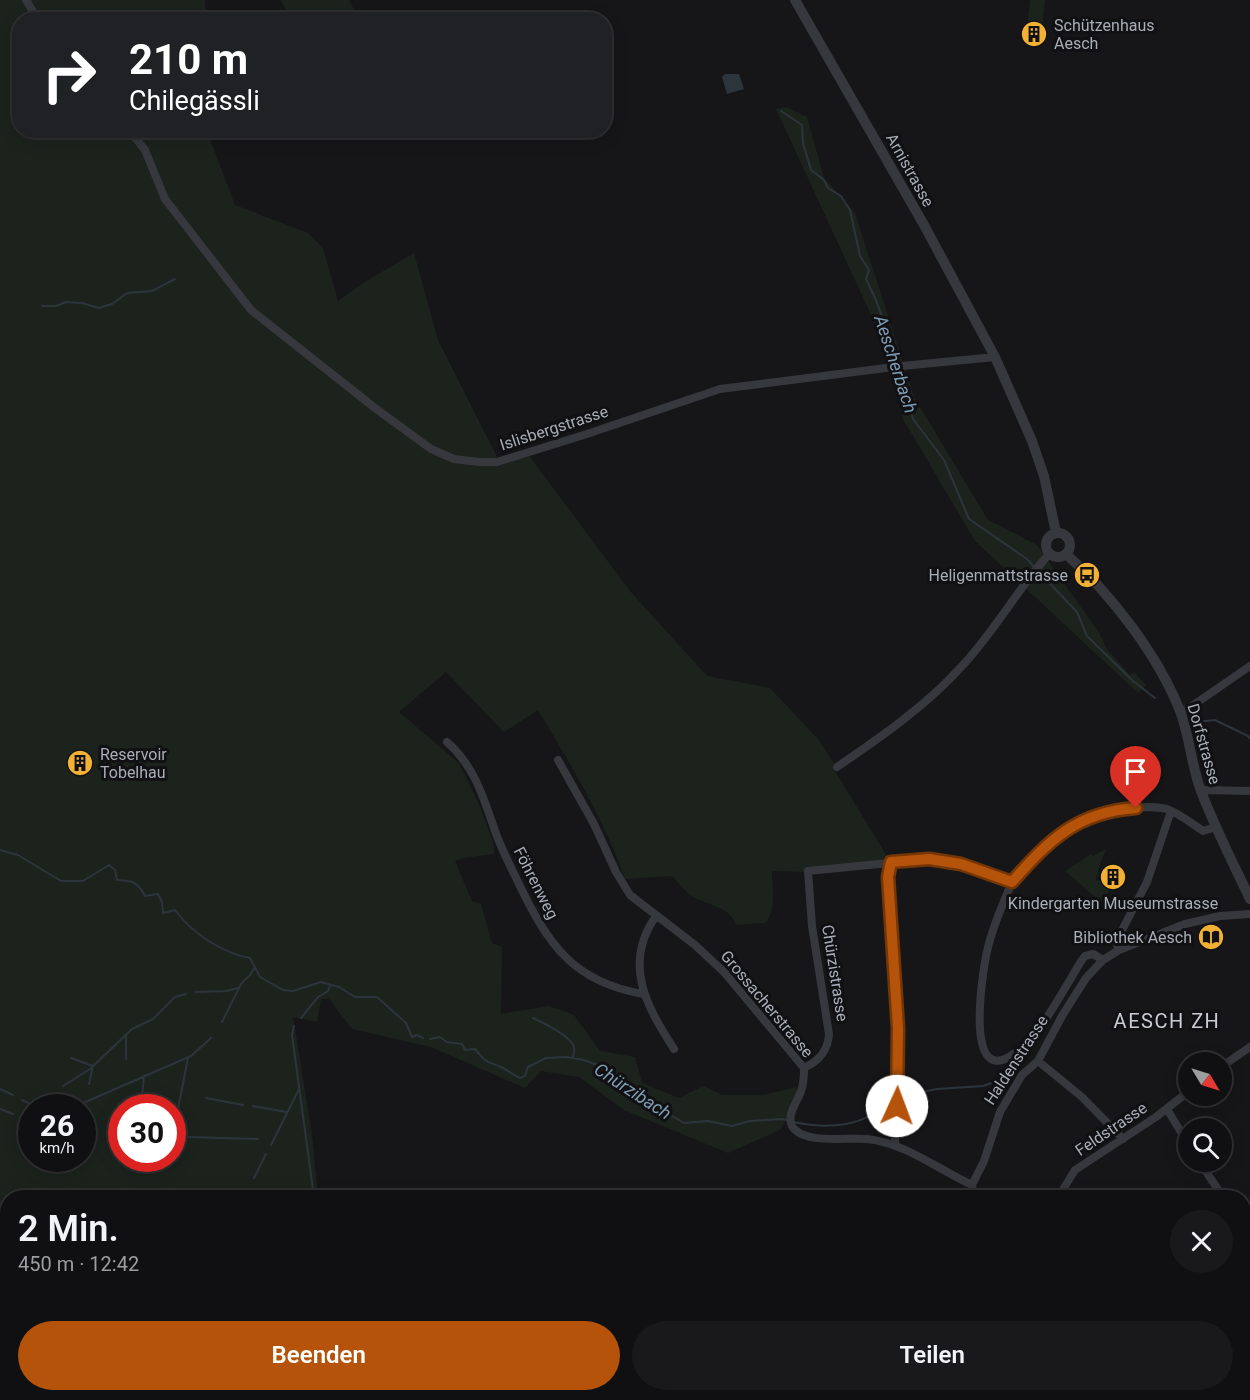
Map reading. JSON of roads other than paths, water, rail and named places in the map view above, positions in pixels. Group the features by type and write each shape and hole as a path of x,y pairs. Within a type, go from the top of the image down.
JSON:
{"street":[{"name":"Arnistrasse","path":"795,0 924,225 995,357"},
{"name":"Islisbergstrasse","path":"135,138 145,150 165,199 251,310 393,422 431,449 454,459 497,462 720,388 995,357"},
{"path":"995,357 1032,441 1044,476 1056,533"},
{"path":"1056,533 1063,534 1069,539 1070,547 1066,554 1056,556 1050,554 1047,540 1056,533"},
{"path":"837,767 891,730 962,667 1050,554"},
{"name":"Dorfstrasse","path":"1066,554 1112,604 1158,666 1180,712 1201,790 1250,898"},
{"path":"1180,712 1250,666"},
{"name":"Föhrenweg","path":"447,742 460,754 482,790 504,852 536,919 549,940 564,957 585,973 606,984 644,993"},
{"name":"Grossacherstrasse","path":"558,760 630,895 695,945 724,972 804,1068 801,1093 790,1121 797,1132 820,1139 865,1139 895,1145 972,1185"},
{"path":"1201,790 1250,791"},
{"path":"1103,960 1093,954 1082,960 1043,1022 1016,1053 998,1060 987,1057 983,1052 979,998 986,955 1012,882 1033,857 1073,825 1101,813 1120,809 1152,807 1171,811 1203,831 1216,827"},
{"path":"1119,950 1118,938 1147,882 1171,811"},
{"path":"895,1145 898,1028 888,877 891,862 939,860 961,864 1012,882"},
{"name":"Chürzistrasse","path":"804,1068 816,1063 829,1044 812,926 808,871 891,862"},
{"name":"Haldenstrasse","path":"972,1185 984,1161 1000,1112 1022,1075 1038,1061 1086,978 1103,960 1119,950 1185,924 1220,916 1250,914"},
{"path":"656,916 647,930 642,946 640,976 652,1016 674,1049"},
{"path":"1232,1059 1250,1047"},
{"path":"1038,1061 1082,1097 1123,1139"},
{"name":"Feldstrasse","path":"1064,1190 1076,1170 1178,1100"},
{"path":"1167,1109 1178,1127"},
{"path":"1206,1172 1218,1190"},
{"path":"972,1185 973,1190"}],"waterway":[{"name":"Aescherbach","path":"781,111 802,125 803,143 811,170 824,180 828,188 841,196 850,210 860,256 869,270 866,279 876,300 898,363"},
{"path":"42,306 56,306 66,302 82,303 99,308 112,304 127,293 152,291 175,279"},
{"name":"Aescherbach","path":"900,369 913,419 944,460 969,519 1027,559 1035,568"},
{"name":"Aescherbach","path":"1039,572 1077,612 1087,636 1133,681 1155,698"},
{"name":"Aescherbach","path":"1197,722 1215,720 1250,739"},
{"name":"Chürzibach","path":"0,850 18,855 61,881 83,881 109,865 115,870 117,880 134,883 145,896 158,894 162,902 163,913 175,910 208,941 229,952 250,958 260,977 283,990 293,991 321,982 339,987 355,997 377,997 406,1023 412,1037 417,1035 423,1038"},
{"path":"222,1022 241,984 255,967"},
{"path":"301,1018 318,997 328,991 330,986"},
{"path":"196,992 226,991 238,988"},
{"path":"63,1086 90,1069 132,1029 153,1019 175,997 186,994"},
{"path":"533,1018 568,1039 574,1048 573,1058"},
{"path":"294,1026 292,1035 313,1190"},
{"path":"126,1035 126,1059"},
{"name":"Chürzibach","path":"430,1039 440,1037 447,1042 462,1044 465,1050 475,1049 488,1062 520,1078 525,1076 528,1067 546,1058 567,1057 584,1060 603,1067 631,1092 684,1123 708,1121 732,1126 750,1121 788,1120"},
{"path":"96,1097 191,1056 211,1038"},
{"path":"71,1058 93,1066 89,1084"},
{"path":"181,1094 188,1058"},
{"path":"142,1094 144,1076"},
{"name":"Chürzibach","path":"917,1093 937,1089 983,1086 1011,1076"},
{"path":"0,1089 13,1095"},
{"path":"271,1145 299,1089"},
{"path":"206,1098 243,1105"},
{"name":"Chürzibach","path":"794,1122 832,1126 844,1124 868,1117 887,1101"},
{"path":"253,1106 287,1112"},
{"path":"0,1109 13,1114"},
{"path":"188,1137 258,1139"},
{"path":"254,1178 266,1154"}],"place":[{"name":"Schützenhaus Aesch","path":"1034,34"},
{"name":"Heligenmattstrasse","path":"1087,575"},
{"name":"Reservoir Tobelhau","path":"80,763"},
{"name":"Kindergarten Museumstrasse","path":"1113,877"},
{"name":"Bibliothek Aesch","path":"1211,937"}],"district":[{"name":"AESCH ZH","path":"1167,1021"}]}
